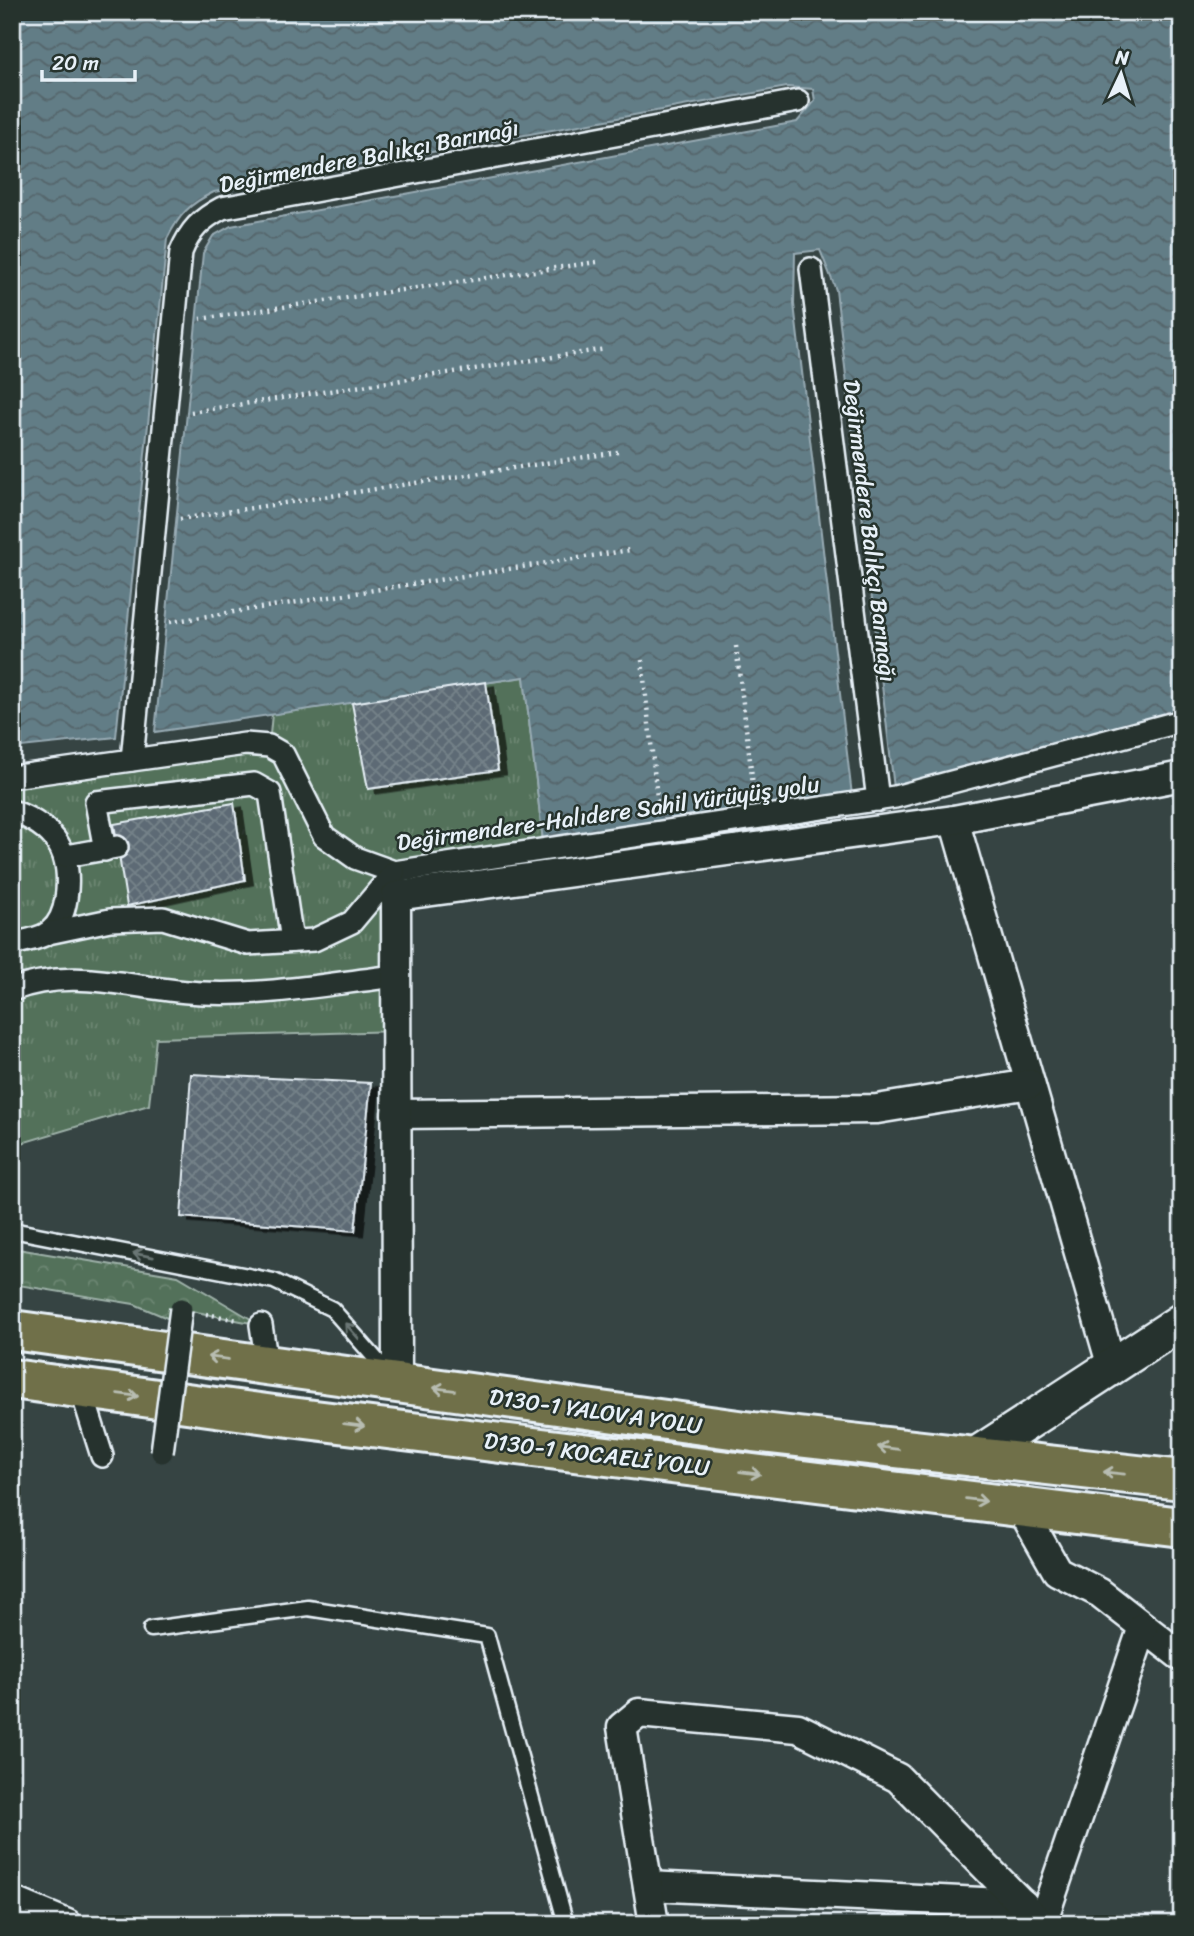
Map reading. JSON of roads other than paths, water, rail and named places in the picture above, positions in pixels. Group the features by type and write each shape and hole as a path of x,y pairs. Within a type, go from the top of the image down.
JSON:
{"highway":[{"name":"D130-1 YALOVA YOLU","path":"12,1330 752,1432 1182,1480"},
{"name":"D130-1 KOCAELİ YOLU","path":"12,1379 1182,1527"}],"street":[{"name":"Değirmendere Balıkçı Barınağı","path":"132,760 181,252 189,234 203,218 222,208 798,101"},
{"name":"Değirmendere Balıkçı Barınağı","path":"811,269 878,800"},
{"name":"Değirmendere-Halıdere Sahil Yürüyüş yolu","path":"12,777 245,744 269,746 284,754 324,836 355,858 394,872 878,800 1182,721"},
{"path":"397,1382 396,896 954,820 1182,776"},
{"path":"66,856 111,848 96,802 254,784 270,793 292,942"},
{"path":"12,811 27,816 50,832 66,856 69,878 64,915 48,933"},
{"path":"954,820 1112,1367"},
{"path":"12,944 48,933 110,920 163,918 248,944 314,940 352,922 394,872"},
{"path":"12,990 33,982 83,978 203,993 249,992 397,976"},
{"path":"396,1114 877,1109 1030,1084"},
{"path":"162,1452 181,1309"},
{"path":"972,1458 1182,1321"},
{"path":"261,1325 267,1364"},
{"path":"81,1389 102,1456"},
{"path":"1020,1506 1057,1571 1100,1593 1182,1657"},
{"path":"1036,1917 1143,1627"},
{"path":"654,1924 622,1727 639,1713 797,1728 887,1772 898,1778 1036,1917"},
{"path":"648,1886 1036,1917"},
{"path":"12,1901 67,1924"}],"lane":[{"path":"12,1230 274,1281 332,1309 397,1382"},
{"path":"151,1629 309,1608 486,1636 566,1924"}],"water":[{"path":"12,12 1182,12 1182,720 895,797 836,290 820,250 795,253 794,304 853,804 544,850 524,677 155,732 203,253 213,236 231,226 797,122 815,101 813,89 787,87 214,192 191,206 176,223 167,239 116,737 12,748"}]}
